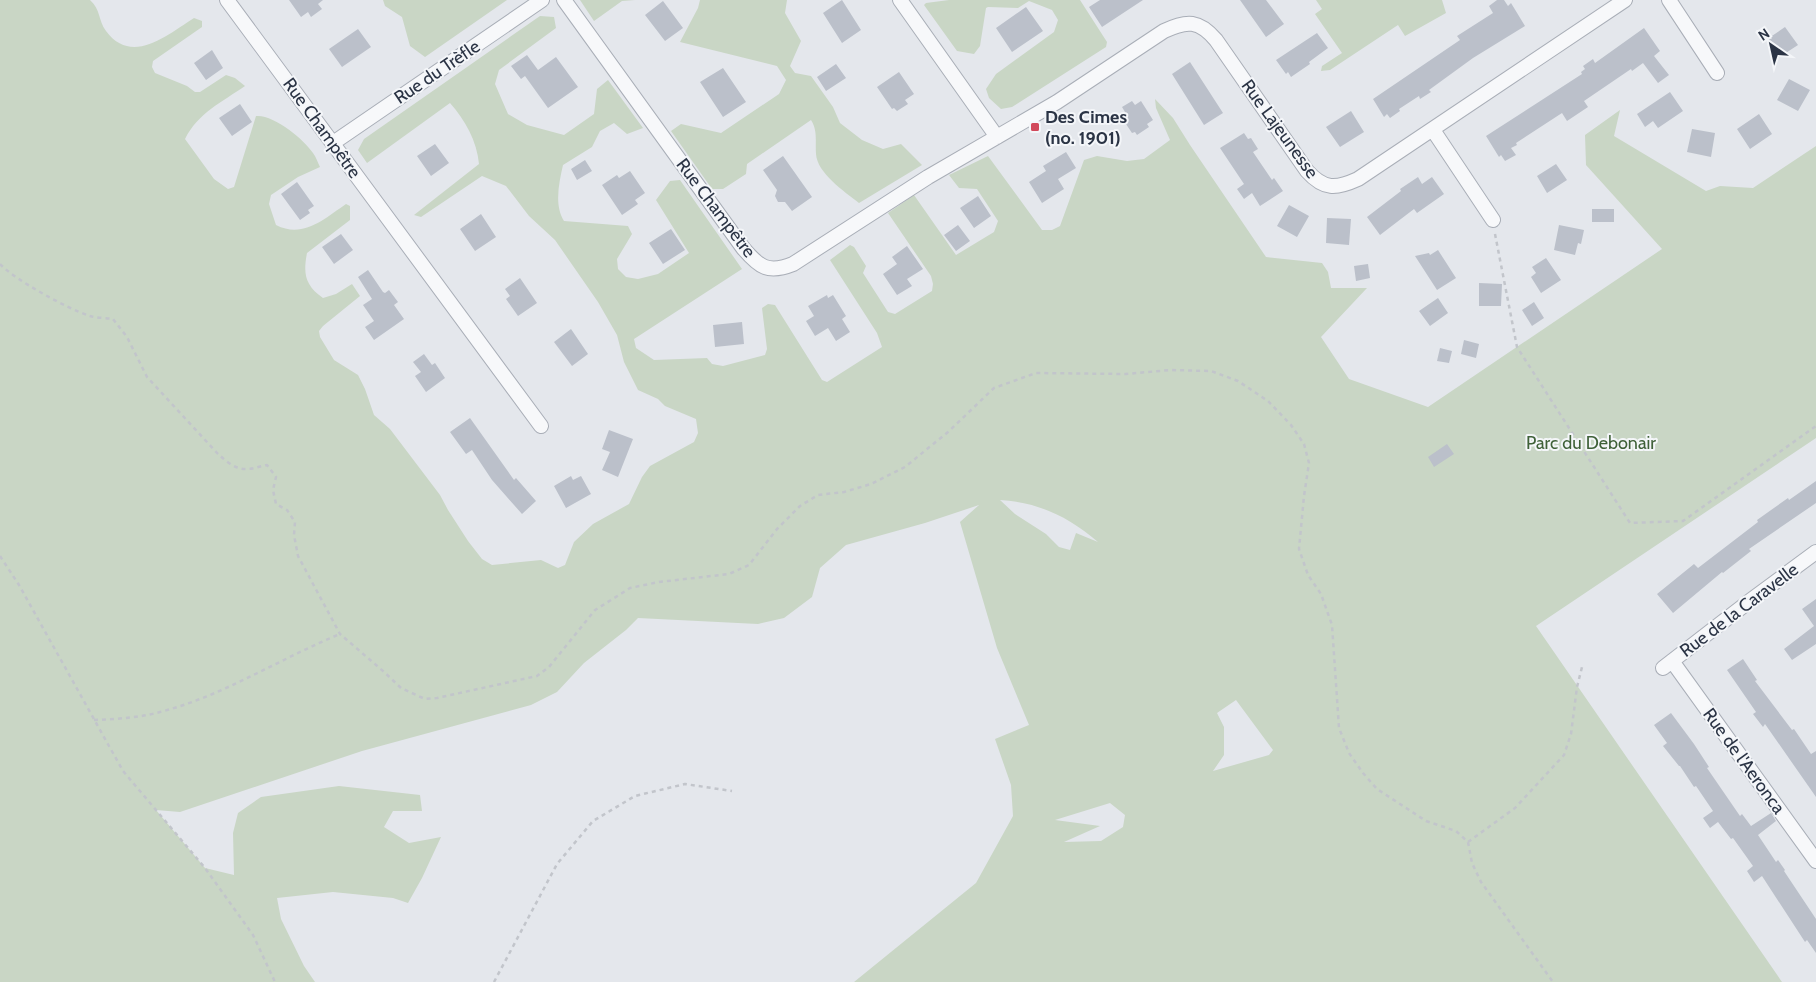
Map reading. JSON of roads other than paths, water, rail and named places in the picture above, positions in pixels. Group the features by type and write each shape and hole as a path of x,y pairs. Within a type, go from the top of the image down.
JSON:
{"street":[{"name":"Rue Champêtre","path":"227,0 541,426"},
{"name":"Rue du Trèfle","path":"333,143 542,0"},
{"name":"Rue Champêtre","path":"564,0 755,262 766,268 780,269 792,264 894,197 1057,102 1164,30 1180,23 1196,24"},
{"path":"900,0 997,137"},
{"name":"Rue Lajeunesse","path":"1196,24 1207,29 1216,40 1307,171 1317,182 1331,187 1345,185 1358,179 1625,0"},
{"path":"1669,0 1717,73"},
{"path":"1433,130 1493,220"},
{"name":"Rue de la Caravelle","path":"1668,665 1816,552"},
{"name":"Rue de l'Aeronca","path":"1668,665 1816,861"}],"place":[{"name":"Des Cimes (no. 1901)","path":"1035,127"}],"park label":[{"name":"Parc du Debonair","path":"1591,443"}]}
